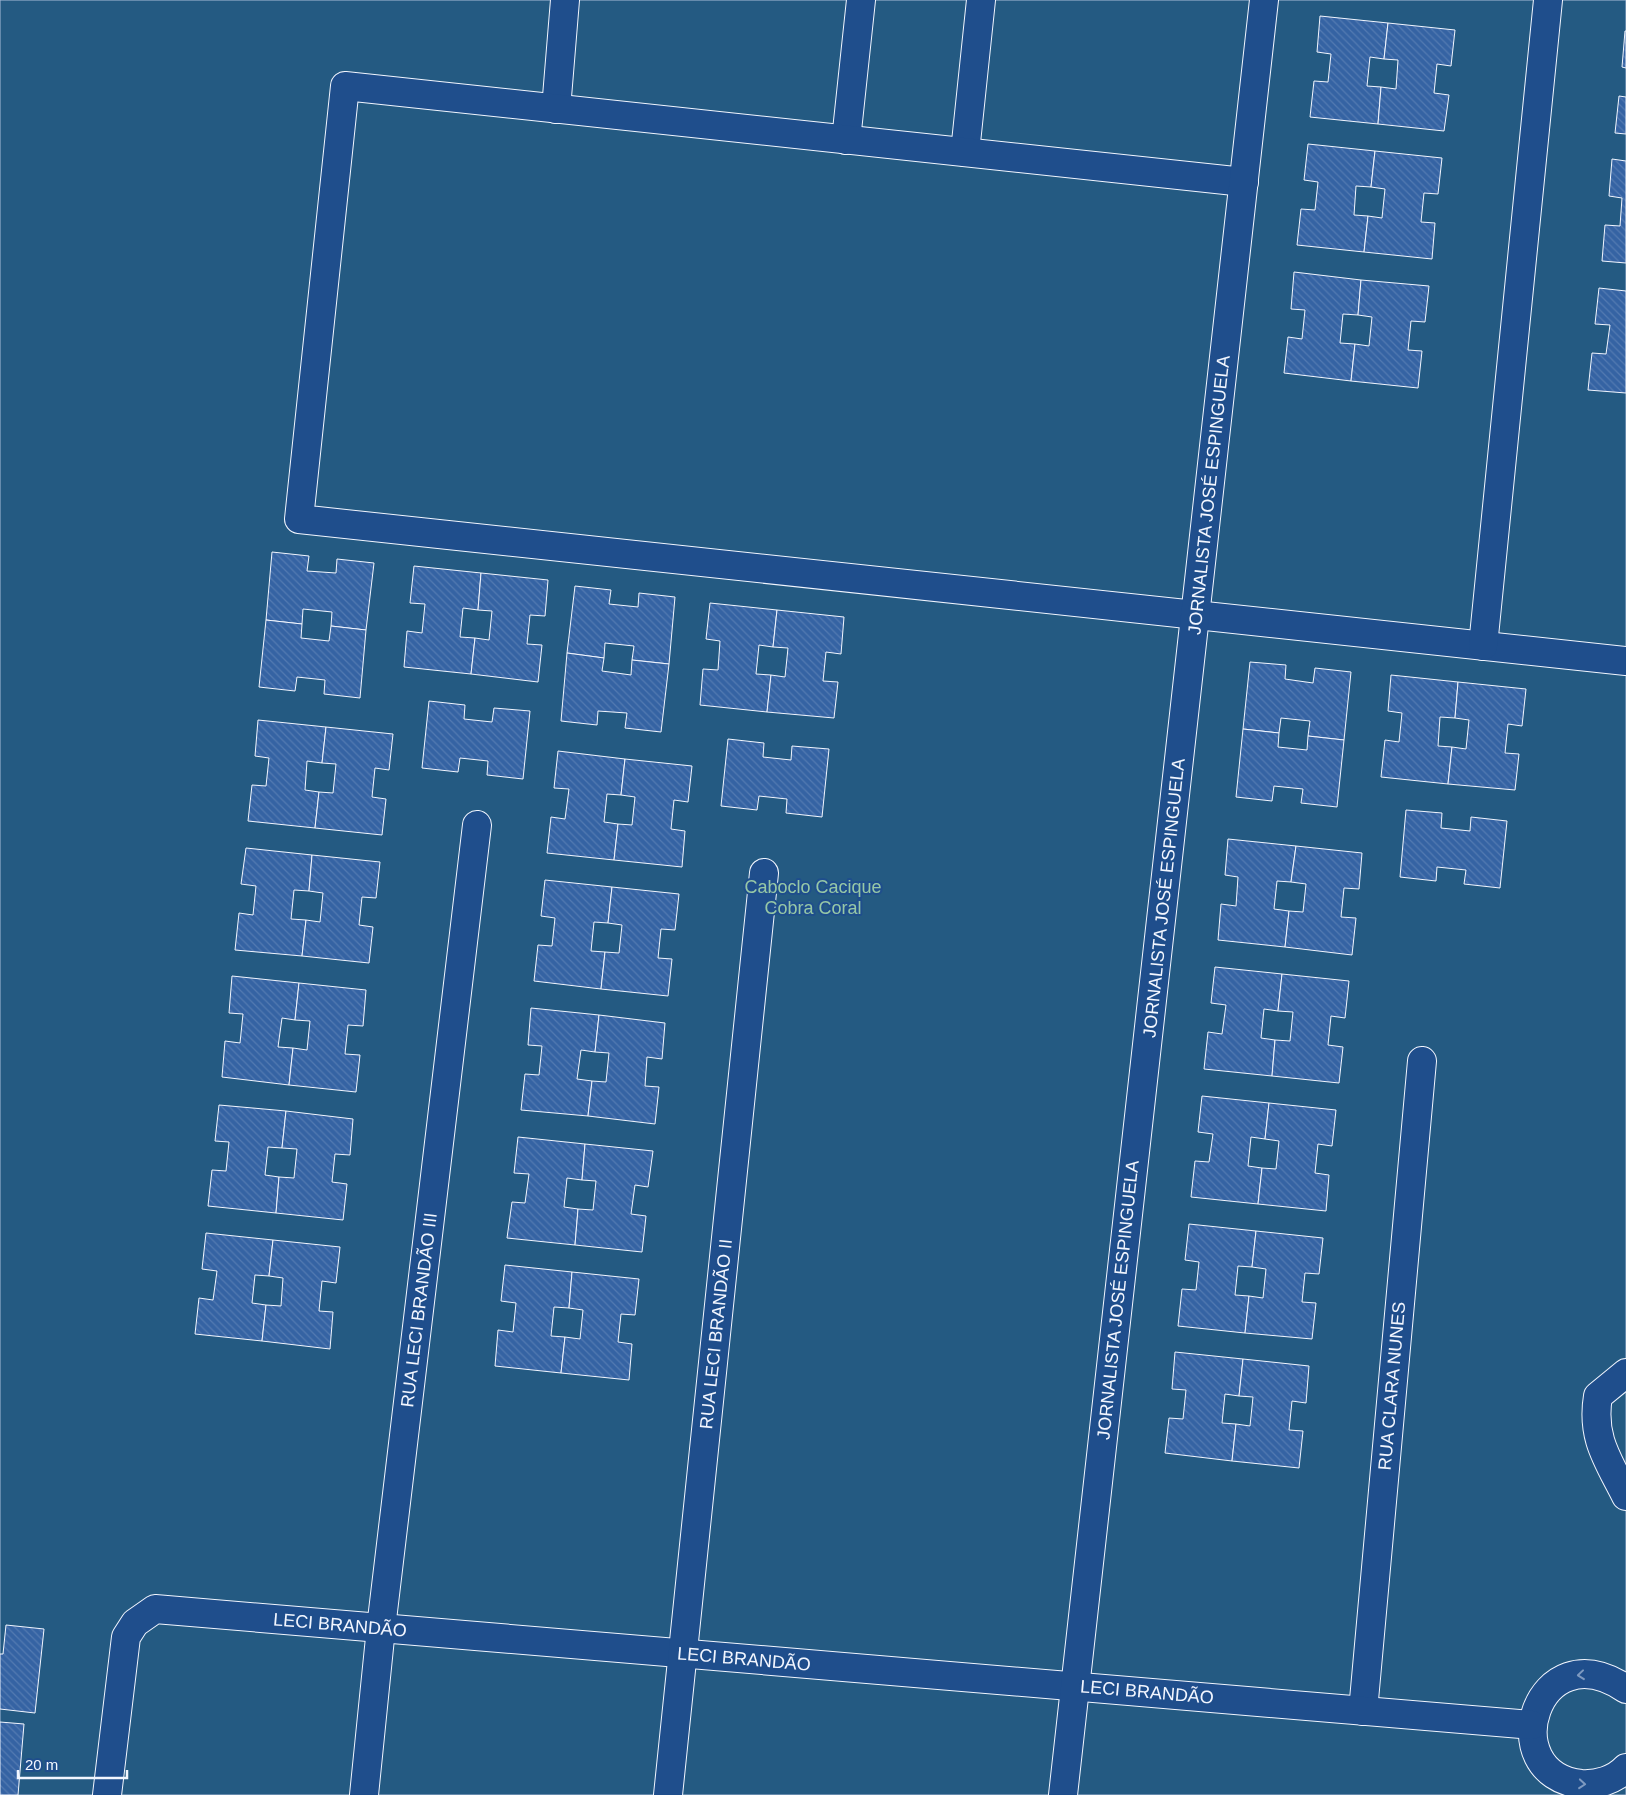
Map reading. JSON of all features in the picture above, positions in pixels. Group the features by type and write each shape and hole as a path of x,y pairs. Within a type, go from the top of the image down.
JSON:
{"street":[{"path":"556,108 565,0"},
{"path":"846,140 861,0"},
{"path":"966,152 981,0"},
{"name":"JORNALISTA JOSÉ ESPINGUELA","path":"1063,1795 1264,0"},
{"path":"1483,646 1548,0"},
{"path":"1244,182 345,86 300,518 1626,661"},
{"name":"RUA LECI BRANDÃO III","path":"364,1795 381,1628 478,826"},
{"name":"RUA LECI BRANDÃO II","path":"668,1795 764,873"},
{"name":"RUA CLARA NUNES","path":"1363,1711 1422,1061"},
{"path":"1626,1373 1598,1396 1594,1417 1598,1439 1626,1496"},
{"name":"LECI BRANDÃO","path":"107,1795 126,1637 135,1624 155,1609 1532,1725"},
{"path":"1626,1689 1611,1679 1594,1674 1576,1675 1560,1681 1546,1692 1536,1708 1532,1725 1534,1744 1542,1761 1555,1774 1571,1782 1590,1785 1608,1781 1626,1768"}],"green space":[{"name":"Caboclo Cacique Cobra Coral","path":"0,0 1626,0 1626,1795 0,1795"}],"building":[{"path":"1320,16 1388,23 1384,59 1370,57 1367,86 1381,87 1378,124 1310,117 1314,81 1328,82 1331,54 1317,52"},
{"path":"1388,23 1455,30 1451,66 1437,64 1434,93 1449,95 1444,131 1378,124 1381,87 1396,89 1398,60 1384,59"},
{"path":"1626,31 1626,68 1622,67"},
{"path":"1619,96 1626,97 1626,134 1615,133"},
{"path":"1308,144 1375,151 1371,187 1356,186 1354,215 1368,216 1364,252 1297,245 1301,209 1315,210 1318,182 1304,180"},
{"path":"1375,151 1442,158 1438,194 1424,193 1421,222 1435,223 1432,259 1364,252 1368,216 1382,218 1385,189 1371,187"},
{"path":"1612,159 1626,161 1626,263 1602,261 1605,225 1620,226 1622,198 1609,196"},
{"path":"1294,272 1361,280 1358,315 1343,314 1340,343 1355,344 1351,381 1284,373 1288,337 1302,339 1305,310 1291,309"},
{"path":"1361,280 1429,286 1425,322 1411,321 1408,350 1422,351 1418,388 1351,381 1355,344 1369,346 1372,317 1358,315"},
{"path":"1599,288 1626,291 1626,393 1588,390 1592,353 1606,354 1610,325 1595,324"},
{"path":"272,552 309,556 307,571 336,573 337,559 374,563 366,630 331,626 332,612 303,609 302,624 266,620"},
{"path":"414,566 481,573 478,610 463,608 460,637 475,638 471,674 404,667 407,631 422,633 425,604 410,603"},
{"path":"481,573 548,580 545,616 530,615 527,644 542,645 538,682 471,674 475,638 489,640 492,611 478,610"},
{"path":"575,586 611,590 609,604 638,607 639,593 675,597 669,664 632,660 634,646 605,643 604,658 567,653"},
{"path":"710,603 777,610 773,647 759,645 756,674 771,675 767,712 700,705 703,669 718,670 720,641 706,639"},
{"path":"777,610 844,617 841,654 826,652 823,681 838,682 834,718 767,712 771,675 785,677 788,648 773,647"},
{"path":"266,620 302,624 301,638 329,641 331,626 366,630 360,698 324,694 325,680 297,677 295,691 259,687"},
{"path":"567,653 604,658 602,671 631,675 632,660 669,664 661,732 625,728 627,713 598,711 597,725 561,721"},
{"path":"1250,662 1286,665 1285,679 1313,683 1315,668 1351,672 1344,740 1308,736 1310,721 1281,718 1279,733 1243,729"},
{"path":"1391,675 1458,682 1455,718 1440,717 1438,746 1452,747 1448,784 1381,777 1385,740 1399,742 1402,713 1388,711"},
{"path":"1458,682 1526,689 1522,726 1508,724 1505,753 1519,754 1515,790 1448,784 1452,747 1466,749 1469,720 1455,718"},
{"path":"429,701 465,705 464,719 492,722 494,708 530,711 523,779 487,775 488,761 460,758 458,772 422,768"},
{"path":"258,720 326,727 322,763 307,761 305,790 319,792 315,828 248,821 252,785 266,786 269,758 255,756"},
{"path":"326,727 393,734 389,770 375,768 372,797 386,799 382,835 315,828 319,792 333,793 336,764 322,763"},
{"path":"1243,729 1279,733 1278,747 1307,750 1308,736 1344,740 1337,807 1301,803 1303,789 1274,786 1272,801 1236,797"},
{"path":"728,739 764,743 763,757 791,760 792,746 829,749 822,817 786,813 787,799 759,796 757,810 721,806"},
{"path":"558,751 625,759 621,795 607,794 604,822 618,824 614,860 547,853 551,817 565,819 569,789 554,788"},
{"path":"625,759 692,766 688,802 674,800 671,829 685,831 682,867 614,860 618,824 632,825 635,797 621,795"},
{"path":"1406,810 1442,813 1441,828 1470,831 1471,817 1507,821 1500,888 1464,884 1466,870 1437,867 1436,881 1400,877"},
{"path":"1228,839 1296,846 1291,882 1277,881 1274,909 1289,911 1285,947 1218,940 1221,904 1236,906 1238,877 1225,875"},
{"path":"1296,846 1362,853 1359,889 1344,888 1341,917 1356,918 1352,955 1285,947 1289,911 1303,912 1306,884 1291,882"},
{"path":"246,848 312,855 309,891 294,890 291,919 306,920 302,956 235,950 239,913 253,915 256,886 241,884"},
{"path":"312,855 380,862 376,898 362,897 359,925 373,927 369,963 302,956 306,920 320,922 323,893 309,891"},
{"path":"545,880 612,887 608,923 594,922 591,951 605,952 601,989 534,981 538,945 552,946 555,918 541,916"},
{"path":"612,887 679,894 675,930 661,929 658,958 672,959 668,996 601,989 605,952 619,953 622,925 608,923"},
{"path":"1215,967 1282,974 1278,1011 1264,1009 1261,1038 1275,1040 1272,1076 1204,1069 1208,1032 1222,1034 1226,1005 1211,1003"},
{"path":"1282,974 1349,981 1345,1018 1331,1016 1328,1045 1343,1047 1339,1083 1272,1076 1275,1040 1290,1041 1293,1012 1278,1011"},
{"path":"232,976 299,983 295,1020 282,1018 278,1047 293,1048 289,1085 222,1077 225,1041 240,1043 243,1014 229,1013"},
{"path":"299,983 366,990 363,1026 348,1025 345,1054 360,1055 356,1092 289,1085 293,1048 307,1050 310,1021 295,1020"},
{"path":"531,1008 599,1015 595,1052 581,1050 577,1079 592,1081 588,1116 521,1110 525,1074 539,1075 542,1046 528,1045"},
{"path":"599,1015 665,1023 662,1059 647,1057 645,1086 659,1087 655,1124 588,1116 592,1081 606,1082 609,1053 595,1052"},
{"path":"1202,1096 1269,1103 1265,1139 1251,1137 1248,1166 1262,1168 1258,1204 1191,1197 1195,1161 1209,1162 1213,1134 1198,1132"},
{"path":"1269,1103 1336,1110 1332,1146 1318,1144 1315,1173 1329,1175 1326,1211 1258,1204 1262,1168 1276,1169 1279,1141 1265,1139"},
{"path":"219,1105 286,1111 282,1148 268,1147 265,1175 279,1177 276,1213 208,1206 212,1170 226,1171 229,1142 215,1141"},
{"path":"286,1111 353,1119 350,1155 335,1154 332,1182 347,1184 343,1220 276,1213 279,1177 294,1178 297,1149 282,1148"},
{"path":"518,1137 585,1144 582,1180 567,1178 564,1207 578,1209 575,1245 507,1238 512,1202 525,1203 529,1174 514,1173"},
{"path":"585,1144 653,1151 648,1187 635,1185 631,1214 646,1216 642,1252 575,1245 578,1209 593,1210 596,1181 582,1180"},
{"path":"1189,1224 1256,1231 1252,1267 1238,1266 1235,1295 1249,1296 1245,1333 1178,1326 1182,1289 1196,1290 1199,1262 1185,1260"},
{"path":"1256,1231 1323,1238 1319,1274 1305,1273 1302,1302 1316,1303 1312,1339 1245,1333 1249,1296 1263,1298 1266,1269 1252,1267"},
{"path":"206,1233 273,1240 269,1276 255,1275 252,1303 266,1305 262,1341 195,1334 199,1298 213,1300 217,1271 202,1269"},
{"path":"273,1240 340,1247 336,1283 322,1281 319,1311 333,1312 330,1349 262,1341 266,1305 281,1306 283,1278 269,1276"},
{"path":"505,1265 572,1272 569,1308 554,1307 551,1336 565,1337 561,1373 495,1366 498,1330 513,1332 516,1303 501,1301"},
{"path":"572,1272 639,1279 635,1315 621,1314 618,1342 632,1344 629,1380 561,1373 565,1337 580,1339 583,1310 569,1308"},
{"path":"1175,1352 1243,1359 1239,1396 1225,1394 1222,1423 1236,1424 1232,1461 1165,1453 1169,1418 1183,1419 1186,1390 1172,1389"},
{"path":"1243,1359 1309,1366 1306,1403 1292,1401 1289,1430 1303,1431 1299,1468 1232,1461 1236,1424 1250,1426 1253,1397 1239,1396"},
{"path":"6,1625 44,1629 35,1713 0,1709 0,1654 3,1654"},
{"path":"0,1722 24,1724 18,1795 0,1795"}]}
